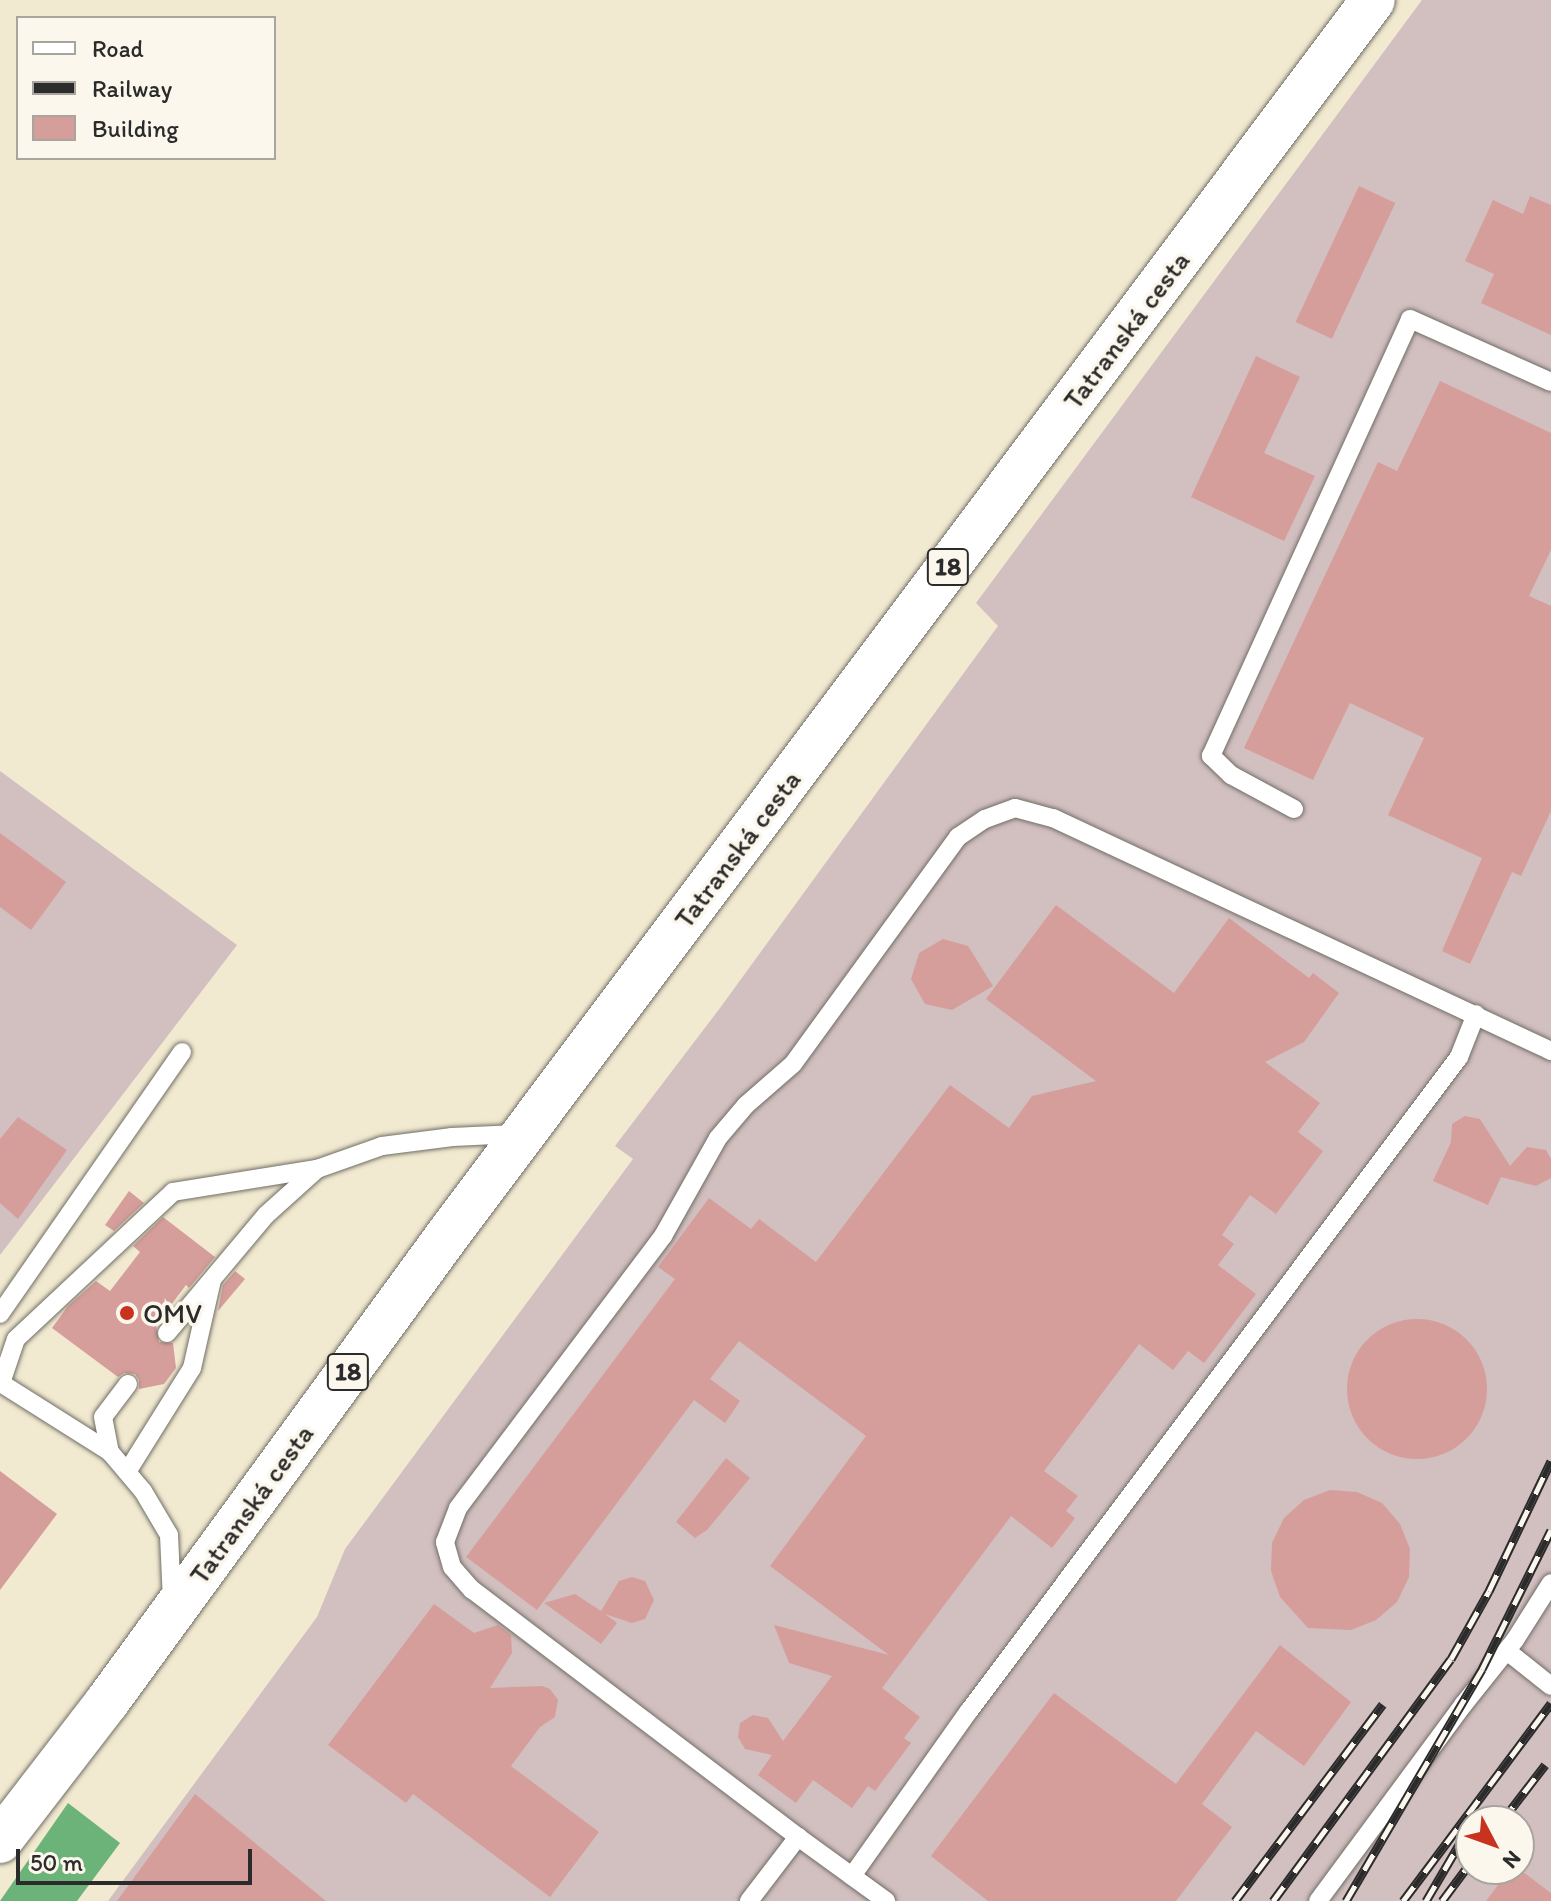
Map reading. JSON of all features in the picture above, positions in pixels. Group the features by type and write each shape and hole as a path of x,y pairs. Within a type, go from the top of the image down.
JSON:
{"main road":[{"name":"Tatranská cesta","path":"0,1841 107,1702 524,1134 1373,0"}],"lane":[{"path":"1294,809 1231,775 1211,756 1410,319 1551,382"},
{"path":"886,1901 472,1590 452,1567 445,1542 458,1508 663,1236 718,1138 746,1105 793,1064 958,837 985,819 1015,808 1053,818 1551,1051"},
{"path":"852,1876 969,1711 1459,1057 1476,1014"},
{"path":"0,1314 182,1052"},
{"path":"173,1612 169,1535 143,1491 110,1452 0,1382 16,1339 173,1192 317,1169 382,1146 452,1137 524,1134"},
{"path":"167,1333 266,1215 317,1169"},
{"path":"127,1472 192,1368 214,1274"},
{"path":"110,1452 103,1417 128,1384"},
{"path":"1318,1901 1507,1651 1551,1583"},
{"path":"1507,1651 1551,1686"},
{"path":"749,1901 798,1837"}],"shaded area":[{"path":"1422,0 1551,0 1551,1901 108,1901 317,1617 345,1549 633,1159 615,1146 720,1008 998,626 976,603"},
{"path":"0,771 237,945 0,1255"}],"green space":[{"path":"68,1803 120,1843 77,1901 0,1901"}],"building":[{"path":"1359,186 1395,203 1332,339 1296,322"},
{"path":"1530,196 1551,205 1551,335 1481,303 1494,274 1465,261 1493,200 1523,214"},
{"path":"1256,356 1300,377 1264,453 1315,476 1284,541 1191,497"},
{"path":"1440,381 1551,433 1551,550 1529,596 1551,606 1551,811 1521,876 1512,872 1470,964 1442,951 1482,858 1388,815 1424,738 1350,703 1313,780 1244,748 1378,462 1397,471"},
{"path":"0,833 66,882 31,930 0,907"},
{"path":"1056,905 1174,993 1229,918 1309,978 1313,973 1339,993 1304,1042 1265,1062 1320,1103 1298,1132 1323,1151 1276,1214 1250,1195 1222,1235 1234,1244 1218,1265 1256,1294 1204,1363 1188,1351 1173,1370 1139,1344 1044,1471 1078,1496 1066,1511 1075,1518 1052,1548 1011,1516 882,1688 920,1717 904,1738 911,1743 875,1791 868,1786 852,1808 813,1780 796,1803 758,1775 772,1755 745,1749 738,1737 740,1723 753,1715 768,1718 783,1741 832,1676 789,1663 774,1625 889,1655 770,1566 866,1436 739,1341 710,1379 740,1401 725,1423 694,1400 537,1610 466,1557 675,1279 658,1267 709,1198 751,1229 759,1219 816,1262 950,1085 1009,1128 1032,1096 1096,1081 986,999"},
{"path":"943,939 968,946 993,986 952,1010 925,1004 911,979 919,953"},
{"path":"1465,1116 1480,1119 1510,1166 1527,1147 1546,1150 1551,1159 1551,1178 1536,1186 1501,1177 1488,1205 1433,1181 1451,1142 1452,1124"},
{"path":"18,1117 67,1150 18,1219 0,1203 0,1139"},
{"path":"129,1191 144,1203 114,1231 105,1225"},
{"path":"163,1217 215,1257 189,1288 186,1285 156,1325 159,1342 173,1343 176,1368 164,1384 139,1389 135,1374 124,1373 118,1377 52,1328 68,1306 96,1281 110,1291 140,1252 133,1246"},
{"path":"235,1271 245,1279 218,1311 223,1285"},
{"path":"1417,1319 1444,1325 1466,1340 1481,1362 1487,1389 1481,1416 1466,1438 1444,1453 1417,1459 1390,1453 1368,1438 1353,1416 1347,1389 1353,1362 1368,1340 1390,1325"},
{"path":"726,1458 750,1478 707,1530 695,1538 676,1522"},
{"path":"0,1471 57,1514 0,1590"},
{"path":"1330,1490 1357,1492 1382,1503 1400,1524 1410,1549 1409,1577 1397,1602 1376,1620 1351,1630 1308,1628 1280,1597 1271,1571 1272,1543 1284,1518 1304,1500"},
{"path":"632,1577 645,1581 654,1600 645,1619 632,1623 605,1614 617,1623 601,1644 544,1603 575,1594 601,1611 619,1581"},
{"path":"434,1604 474,1633 498,1625 511,1635 512,1653 490,1688 542,1686 550,1689 558,1700 555,1717 540,1727 511,1766 599,1832 550,1897 413,1794 406,1803 328,1745"},
{"path":"1280,1645 1351,1702 1304,1766 1256,1731 1202,1804 1232,1827 1176,1901 988,1901 931,1856 1054,1693 1176,1784"},
{"path":"195,1794 326,1901 117,1901"},
{"path":"1535,1881 1551,1893 1551,1901 1486,1901 1498,1885 1535,1885"}],"railway":[{"path":"1273,1901 1451,1659 1489,1591 1551,1461"},
{"path":"1346,1901 1482,1669 1551,1530"},
{"path":"1403,1901 1551,1703"},
{"path":"1235,1901 1383,1704"},
{"path":"1514,1805 1545,1765"},
{"path":"1426,1901 1455,1851"},
{"path":"1442,1901 1455,1884"}],"place":[{"name":"OMV","path":"127,1313"}]}
